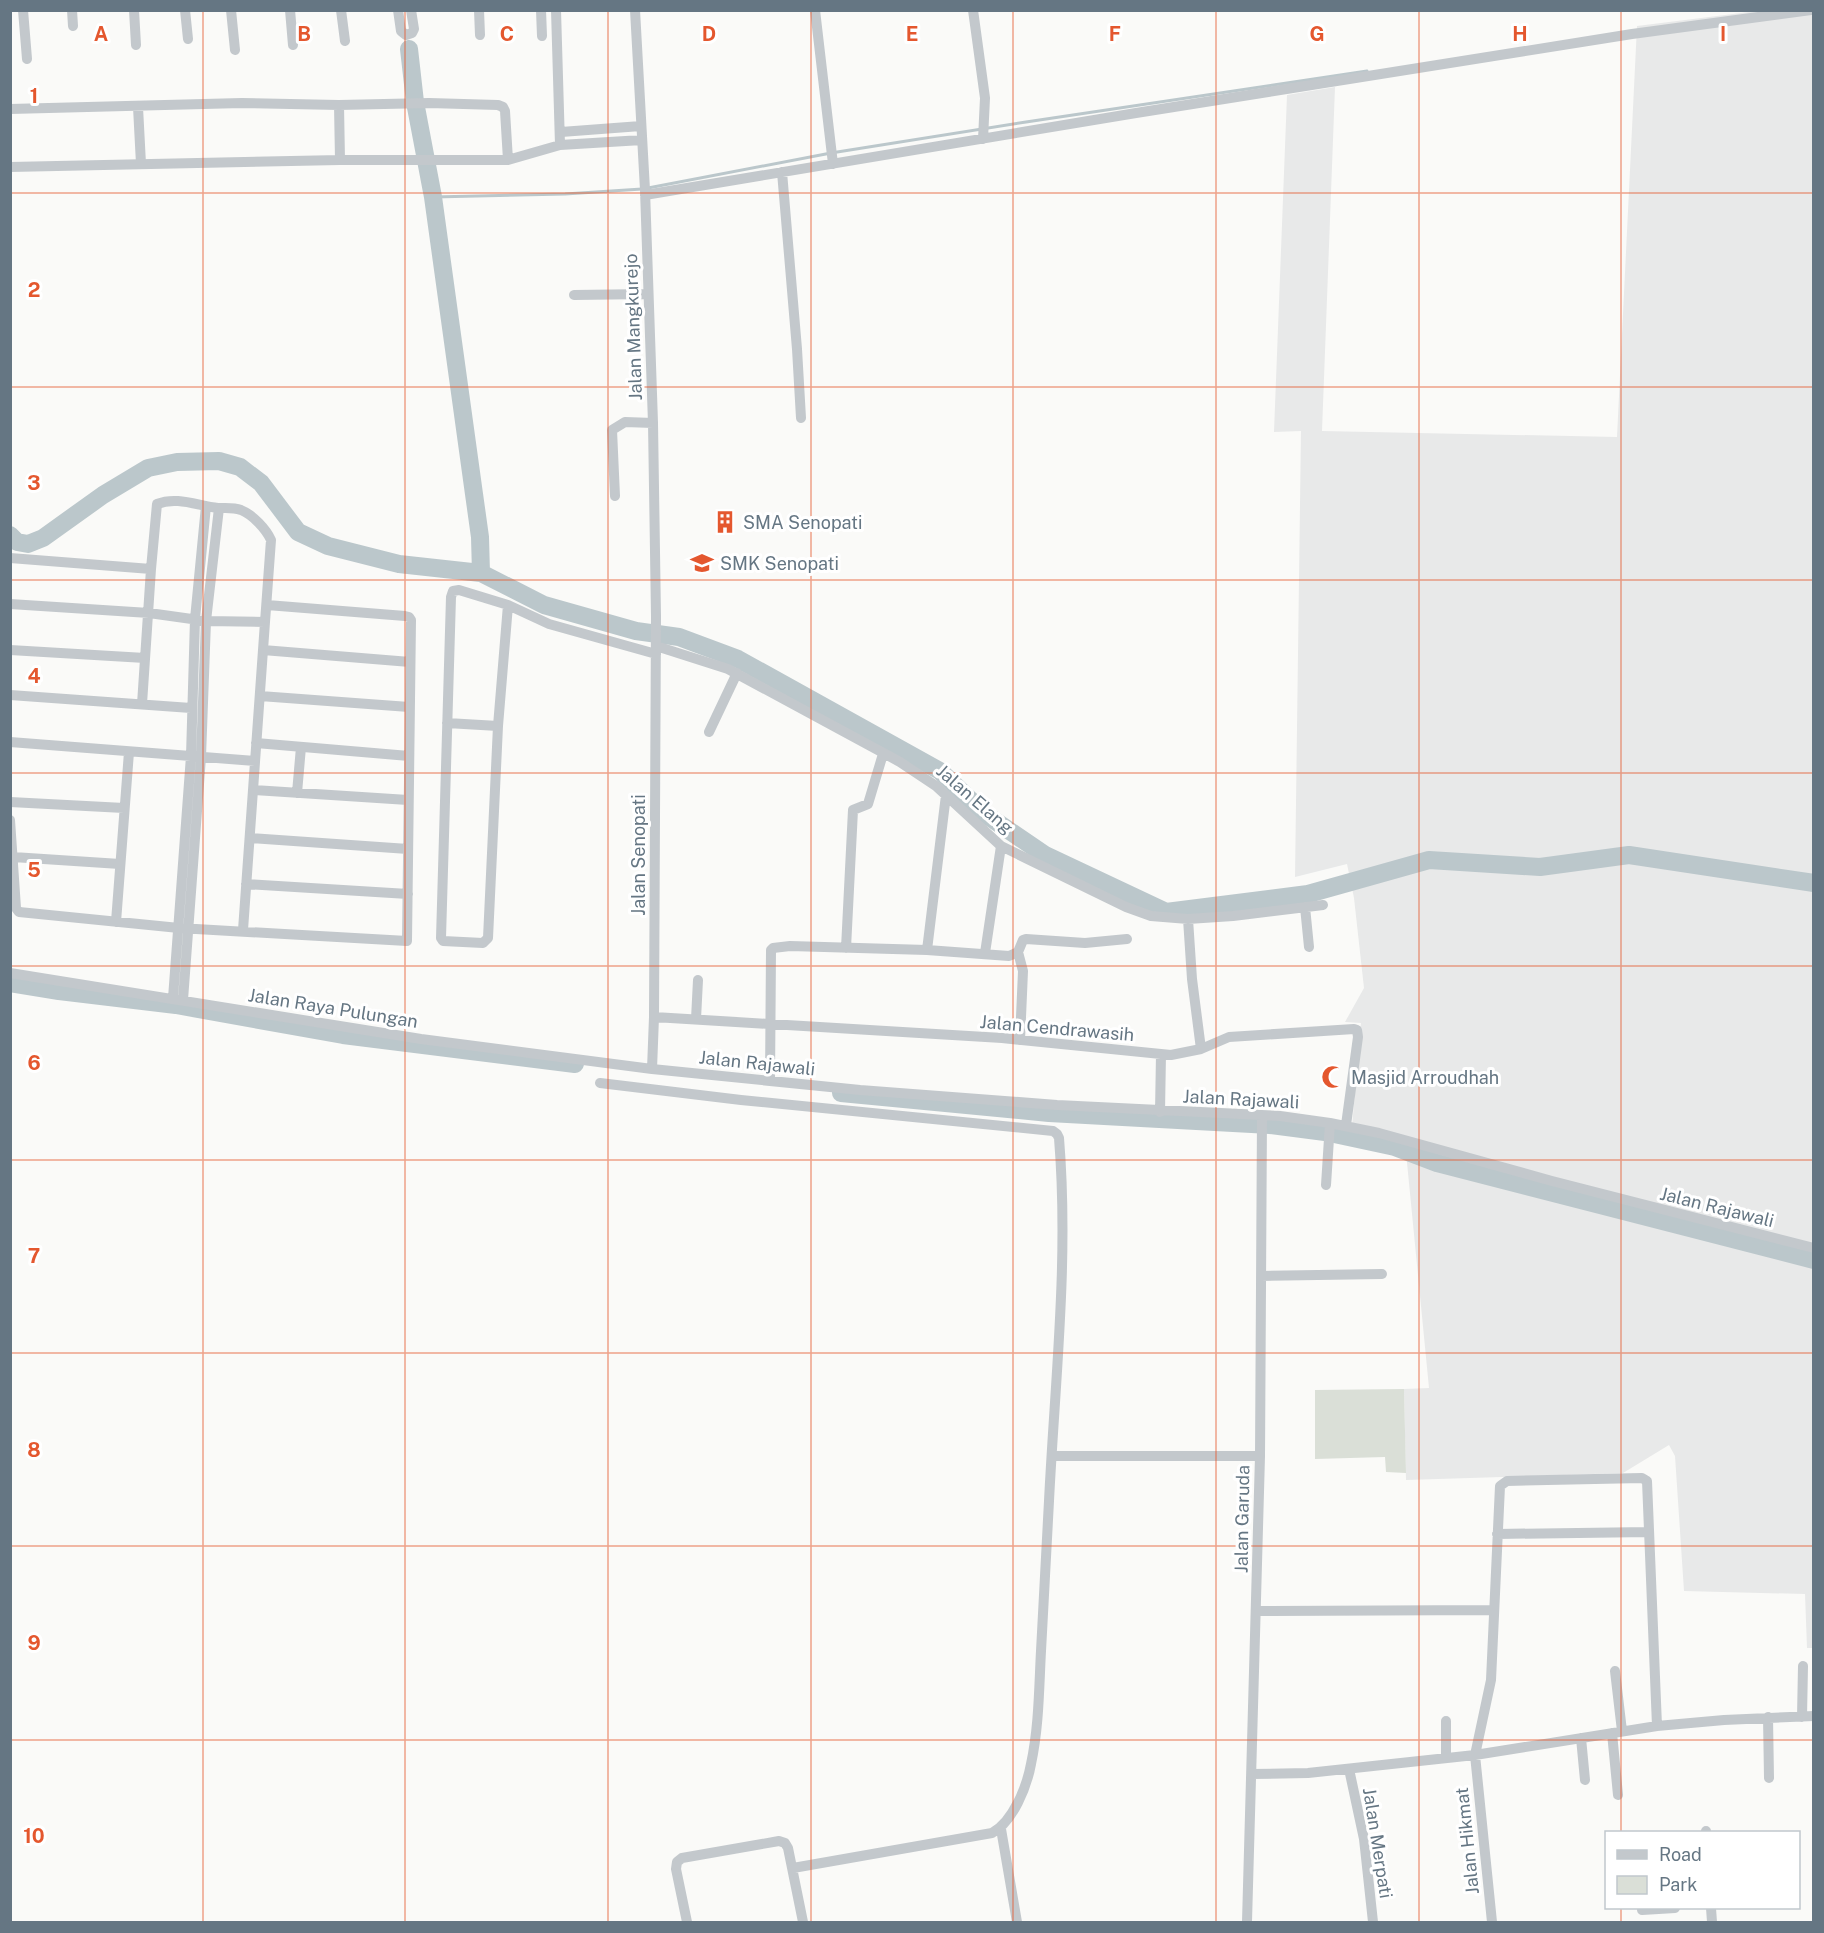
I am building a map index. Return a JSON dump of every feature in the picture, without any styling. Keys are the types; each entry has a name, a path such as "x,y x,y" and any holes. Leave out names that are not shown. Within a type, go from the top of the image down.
{"street":[{"path":"23,10 27,59"},
{"path":"72,10 73,26"},
{"path":"134,10 136,45"},
{"path":"185,10 188,39"},
{"path":"231,10 236,50"},
{"path":"290,10 293,45"},
{"path":"341,10 345,41"},
{"path":"398,10 401,31 406,35 412,33 414,29 411,10"},
{"path":"479,10 480,35"},
{"path":"541,10 542,36"},
{"path":"556,10 560,145"},
{"name":"Jalan Mangkurejo","path":"635,10 645,193 653,423 656,647"},
{"path":"815,10 832,158"},
{"path":"973,10 985,98 983,133"},
{"path":"645,193 782,172 832,158 983,133 1148,111 1632,34 1811,10"},
{"path":"10,109 242,104 498,105 503,107 507,126 508,160"},
{"path":"339,105 340,160"},
{"path":"138,107 141,164"},
{"path":"561,132 641,126"},
{"path":"10,167 340,160 508,160 560,145 642,140"},
{"path":"782,172 801,418"},
{"path":"574,296 648,294"},
{"path":"615,496 612,430 625,422 653,423"},
{"path":"141,704 157,504 194,502 243,511 270,537 243,930"},
{"path":"178,999 196,756 206,506"},
{"path":"196,756 191,708 201,620 219,508"},
{"path":"10,558 151,569"},
{"name":"Jalan Elang","path":"447,723 451,594 459,590 508,605 549,624 703,659 737,673 925,777 1002,846 1126,907 1151,916 1188,919 1323,905"},
{"path":"10,604 149,613 201,620 265,622"},
{"path":"10,820 16,908 19,912 184,929 243,930 404,942 408,939 411,620 409,617 267,605"},
{"path":"498,726 447,723 441,938 443,941 487,942 488,938 498,726 508,605"},
{"name":"Jalan Senopati","path":"652,1069 656,647"},
{"path":"10,650 145,658"},
{"path":"263,650 410,662"},
{"path":"709,732 737,673"},
{"path":"10,695 191,708"},
{"path":"260,696 409,707"},
{"path":"10,742 255,762"},
{"path":"256,743 409,756"},
{"path":"297,793 301,747"},
{"path":"116,922 129,752"},
{"path":"846,948 853,810 868,804 883,754"},
{"path":"253,790 408,800"},
{"path":"927,950 946,795"},
{"path":"10,802 124,808"},
{"path":"249,838 408,849"},
{"path":"985,953 1002,846"},
{"path":"13,857 120,864"},
{"path":"246,884 408,894"},
{"path":"1305,907 1309,947"},
{"path":"1188,919 1192,979 1201,1049"},
{"path":"1020,1040 1023,970 1018,952 1023,940 1085,943 1127,939"},
{"path":"770,1081 771,950 776,947 927,950 1009,956 1018,952"},
{"name":"Jalan Raya Pulungan","path":"10,973 421,1039 652,1069"},
{"path":"696,1020 698,980"},
{"name":"Jalan Cendrawasih","path":"654,1017 1020,1040 1178,1055 1235,1036 1357,1030 1346,1125"},
{"path":"1160,1112 1161,1054"},
{"name":"Jalan Rajawali","path":"652,1069 1034,1104 1330,1127 1346,1125 1563,1184 1814,1248"},
{"path":"600,1083 741,1100 1053,1131 1057,1134 1063,1186 1062,1277 1039,1702 1032,1762 1022,1795 1001,1828 984,1836 793,1868"},
{"name":"Jalan Garuda","path":"1247,1923 1260,1456 1262,1120"},
{"path":"1326,1185 1330,1127"},
{"path":"1261,1276 1382,1274"},
{"path":"1052,1456 1260,1456"},
{"name":"Jalan Hikmat","path":"1492,1923 1475,1755 1491,1680 1500,1486 1507,1481 1646,1479 1649,1532"},
{"path":"1497,1534 1649,1532 1657,1726"},
{"path":"1256,1611 1493,1610"},
{"path":"1251,1773 1308,1773 1349,1769 1475,1755 1657,1726 1808,1716 1803,1666"},
{"path":"1616,1671 1618,1795"},
{"path":"1768,1717 1769,1778"},
{"path":"1446,1721 1446,1758"},
{"path":"1581,1738 1585,1780"},
{"name":"Jalan Merpati","path":"1349,1769 1364,1839 1372,1923"},
{"path":"1001,1828 1017,1923"},
{"path":"687,1923 676,1869 677,1862 682,1858 779,1841 785,1843 788,1848 803,1923"},
{"path":"1642,1910 1658,1909"}],"shaded area":[{"path":"1757,11 1813,11 1813,1648 1807,1648 1805,1594 1684,1591 1675,1456 1669,1445 1623,1473 1406,1480 1404,1389 1429,1388 1405,1142 1352,1127 1361,1023 1345,1022 1364,988 1354,898 1347,864 1295,877 1301,431 1274,432 1287,95 1335,87 1322,431 1617,437 1637,26"}],"green space":[{"path":"1404,1389 1406,1473 1386,1472 1385,1457 1315,1459 1315,1390"}],"waterway":[{"path":"409,49 415,102 433,197 480,537 481,573"},
{"path":"648,188 831,153 1367,71"},
{"path":"433,197 565,194 642,189"},
{"path":"10,535 17,542 28,544 43,538 103,495 148,468 177,462 219,461 240,467 261,483 298,532 328,546 399,564 481,573 544,605 636,631 679,637 738,659 940,771 985,814 1045,855 1166,912 1308,894 1429,860 1540,867 1629,855 1814,883"},
{"path":"10,983 176,1005 343,1035 575,1064"},
{"path":"841,1093 1049,1113 1270,1125 1325,1132 1395,1147 1437,1163 1814,1260"}],"place":[{"name":"SMA Senopati","path":"725,522"},
{"name":"SMK Senopati","path":"702,563"},
{"name":"Masjid Arroudhah","path":"1333,1077"}]}
